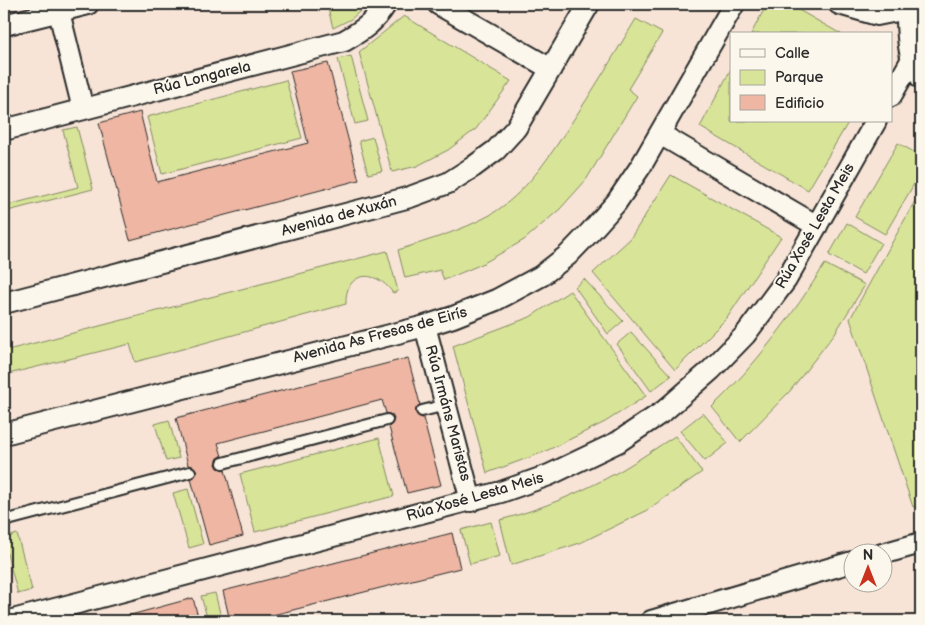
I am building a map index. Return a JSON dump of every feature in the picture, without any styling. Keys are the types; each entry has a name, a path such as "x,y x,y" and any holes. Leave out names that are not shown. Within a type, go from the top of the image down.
{"street":[{"path":"4,25 88,4"},
{"name":"Rúa Longarela","path":"4,130 344,41 365,29 377,18 386,4"},
{"path":"438,4 551,69"},
{"name":"Avenida de Xuxán","path":"4,303 410,197 448,183 496,150 516,128 589,4"},
{"name":"Avenida As Fresas de Eirís","path":"4,434 425,326 496,300 541,276 568,255 616,202 660,134 734,4"},
{"path":"839,4 877,15 908,6 912,59 921,78"},
{"path":"59,12 83,109"},
{"path":"892,94 912,59"},
{"name":"Rúa Xosé Lesta Meis","path":"10,621 471,501 549,475 584,460 618,442 664,411 711,370 745,335 786,280 875,122"},
{"path":"660,134 817,226"},
{"name":"Rúa Irmáns Maristas","path":"425,326 471,501"},
{"path":"892,551 921,543"},
{"path":"651,621 842,565"}],"lane":[{"path":"422,411 446,405"},
{"path":"223,463 387,420"},
{"path":"4,521 190,472"}],"green space":[{"path":"327,4 368,4 351,19 333,28"},
{"path":"767,4 788,4 837,32 752,32"},
{"path":"404,16 511,81 476,129 448,150 417,166 392,172 359,52"},
{"path":"636,19 662,33 628,89 637,96 586,180 560,209 524,240 482,264 444,280 440,270 405,278 398,250 445,235 490,215 514,197 535,175 562,138"},
{"path":"351,56 368,121 355,124 338,59"},
{"path":"730,71 730,122 848,122 808,190 700,127"},
{"path":"286,80 302,138 162,174 147,117"},
{"path":"77,127 93,189 4,212 4,206 78,187 63,130"},
{"path":"373,137 382,171 368,174 359,141"},
{"path":"898,143 921,156 921,172 885,234 855,217"},
{"path":"671,175 781,237 727,318 675,370 593,273 630,239"},
{"path":"921,190 921,504 913,507 850,319"},
{"path":"847,223 881,243 863,274 829,255"},
{"path":"387,251 398,291 393,293 378,279 362,277 350,285 346,304 135,362 130,344 4,375 4,351"},
{"path":"825,264 865,285 835,333 790,391 740,442 712,407 744,374 773,339"},
{"path":"584,279 623,321 608,334 575,287"},
{"path":"570,291 646,396 605,422 544,452 487,473 453,346 530,317"},
{"path":"631,332 671,376 651,391 617,344"},
{"path":"703,413 728,443 705,461 680,431"},
{"path":"169,420 179,458 166,461 155,424"},
{"path":"675,436 702,472 644,512 580,543 511,565 500,520 562,499 606,479"},
{"path":"379,438 394,496 255,532 240,474"},
{"path":"188,489 203,544 189,548 173,493"},
{"path":"491,522 500,556 470,564 461,530"},
{"path":"17,534 32,590 18,594 4,543 4,538"},
{"path":"215,593 222,621 208,621 201,596"}],"building":[{"path":"328,63 359,180 130,240 99,123 140,112 157,182 308,143 290,71"},
{"path":"408,358 420,404 416,409 416,413 423,418 441,485 407,493 389,427 394,419 392,415 386,413 382,400 218,443 222,456 218,458 216,464 218,468 225,470 243,536 209,545 191,479 197,471 194,467 188,465 176,418"},
{"path":"452,533 460,568 249,621 230,621 223,591"},
{"path":"193,598 199,621 127,621 127,616"}]}
